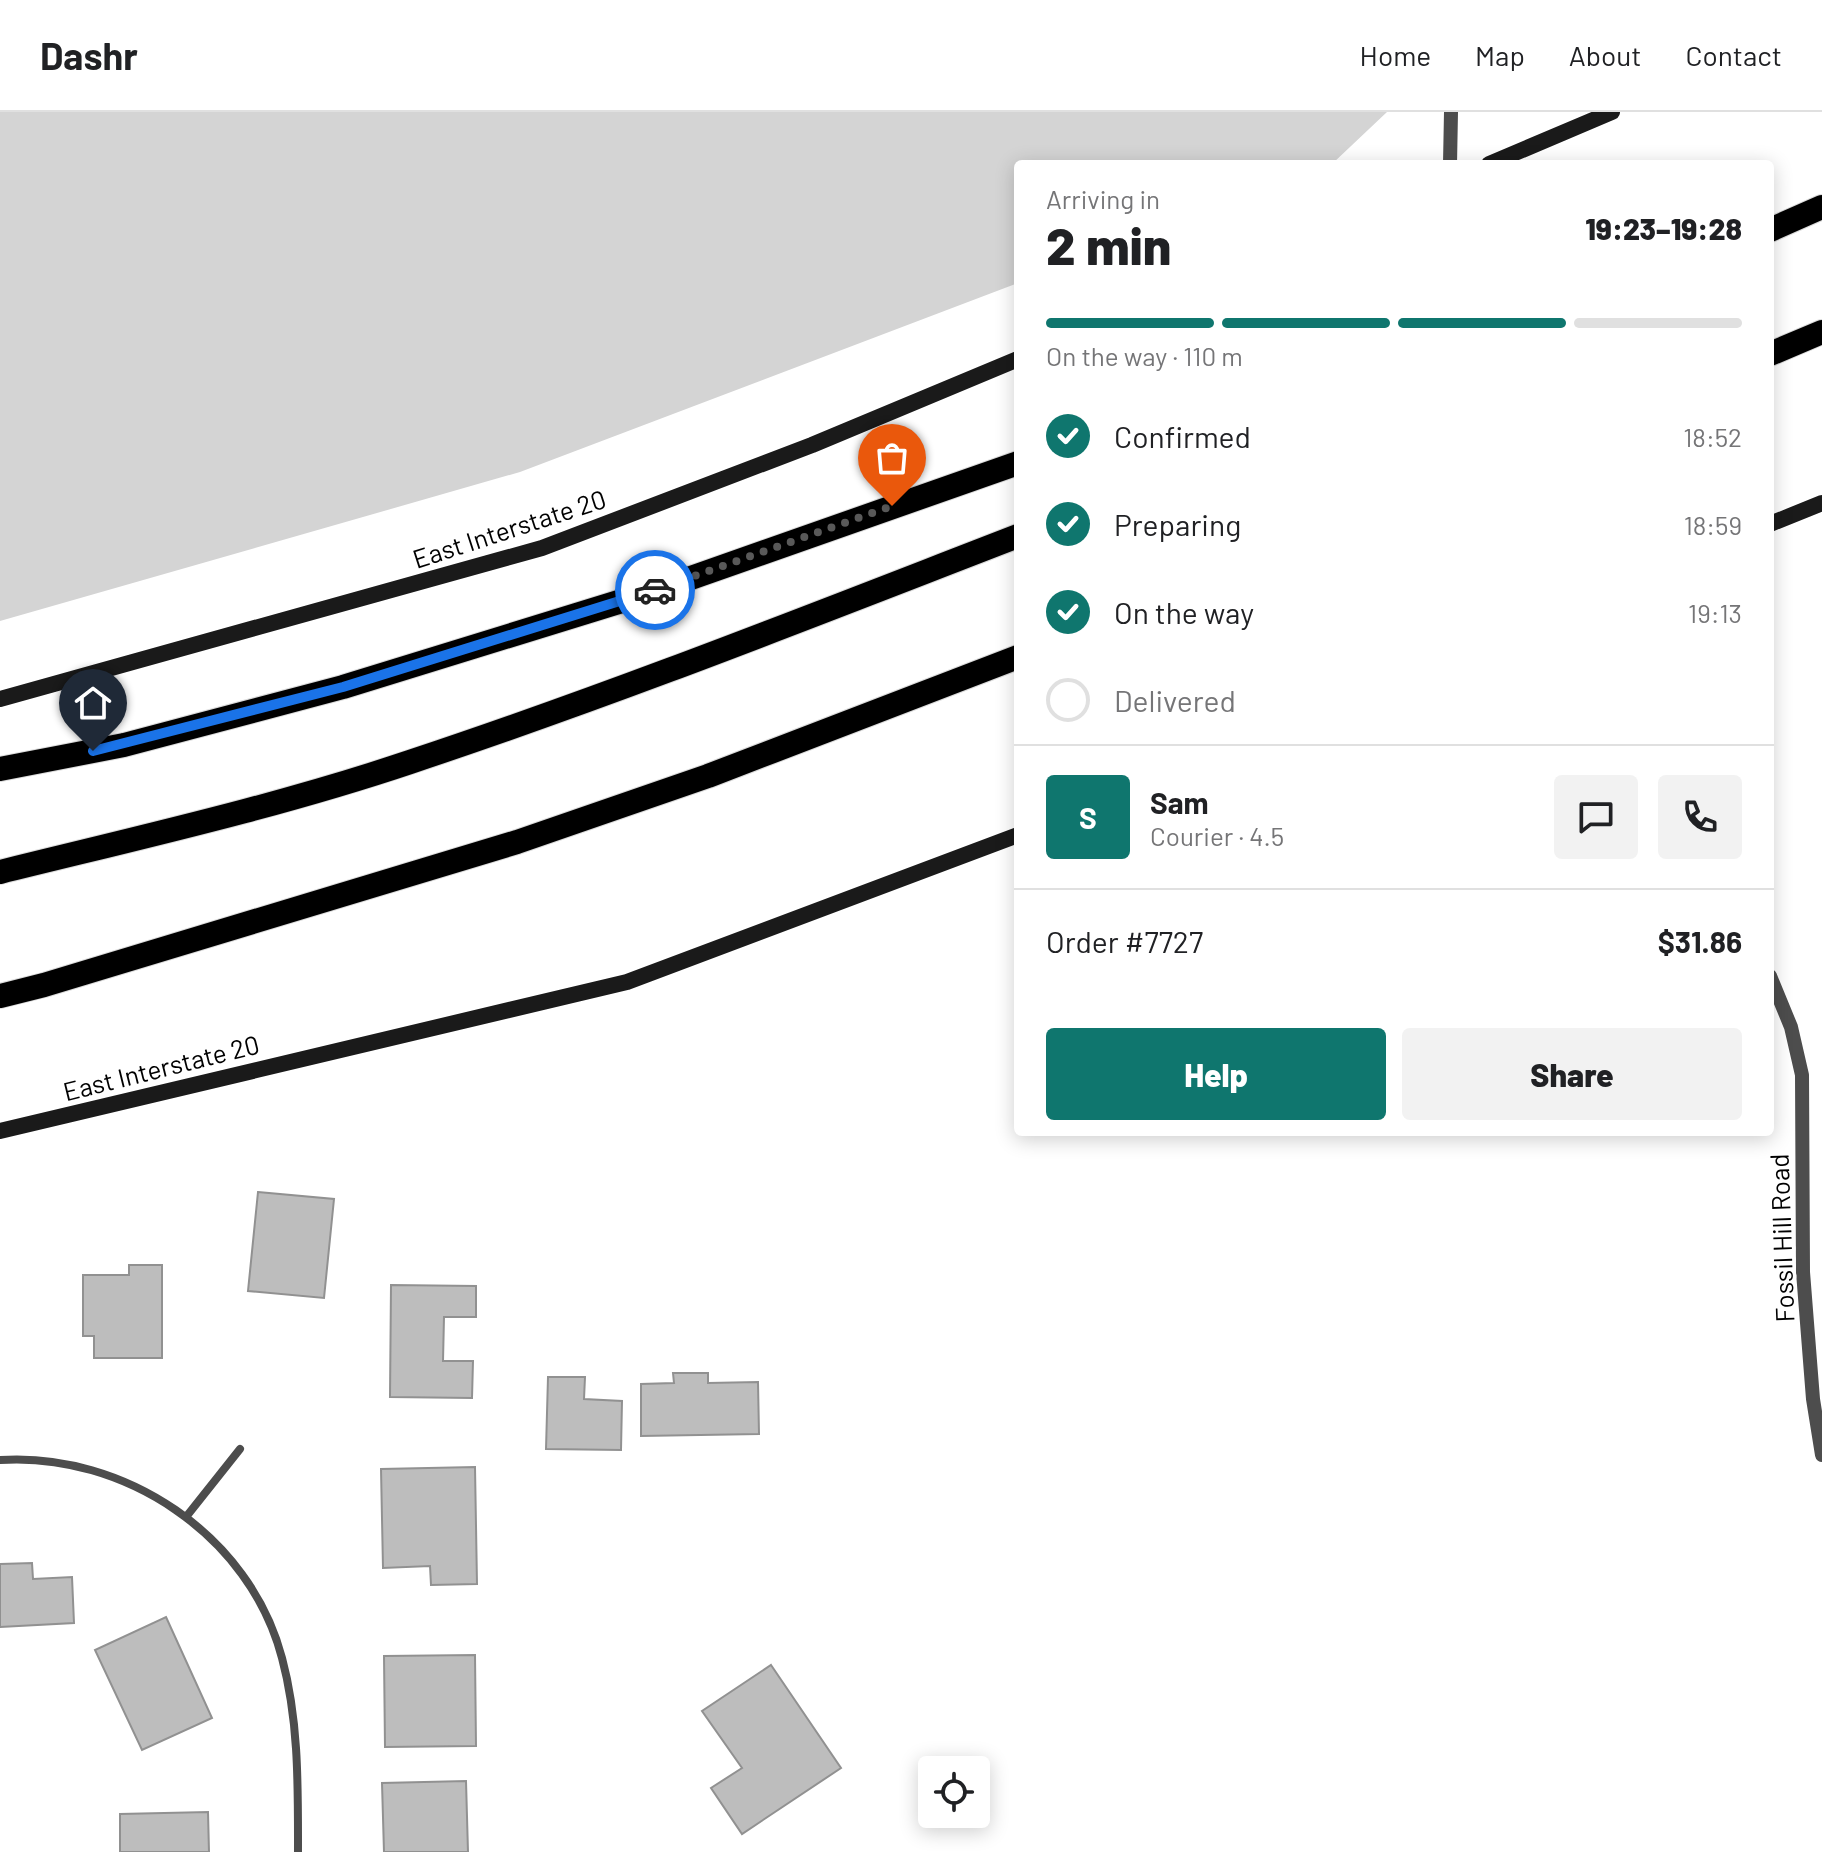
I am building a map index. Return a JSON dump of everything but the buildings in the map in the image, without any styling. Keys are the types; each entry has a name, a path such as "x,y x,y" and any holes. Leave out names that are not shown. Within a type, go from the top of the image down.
{"highway":[{"path":"1774,228 1822,207"},
{"path":"1774,352 1822,332"},
{"path":"0,769 124,745 343,687 651,592 1014,464"},
{"path":"0,872 233,814 408,763 668,671 1014,538"},
{"path":"0,996 517,842 708,776 1014,659"},
{"path":"0,1011 44,985"}],"main road":[{"path":"1498,160 1612,112"},
{"name":"East Interstate 20","path":"0,699 542,548 812,445 1014,361"},
{"path":"1774,522 1822,503"},
{"name":"East Interstate 20","path":"0,1131 627,982 1014,837"}],"street":[{"path":"1450,160 1451,112"},
{"name":"Fossil Hill Road","path":"1774,986 1791,1027 1802,1075 1803,1272 1813,1399 1822,1455"},
{"path":"186,1517 240,1449"},
{"path":"0,1460 74,1464 126,1482 186,1517 210,1536 242,1573 267,1616 282,1657 298,1769 298,1852"}],"shaded area":[{"path":"0,112 1387,112 1336,160 1014,160 1014,285 520,472 0,621"}],"way so far":[{"path":"655,590 892,506"}],"route":[{"path":"93,751 343,687 655,590"}]}
